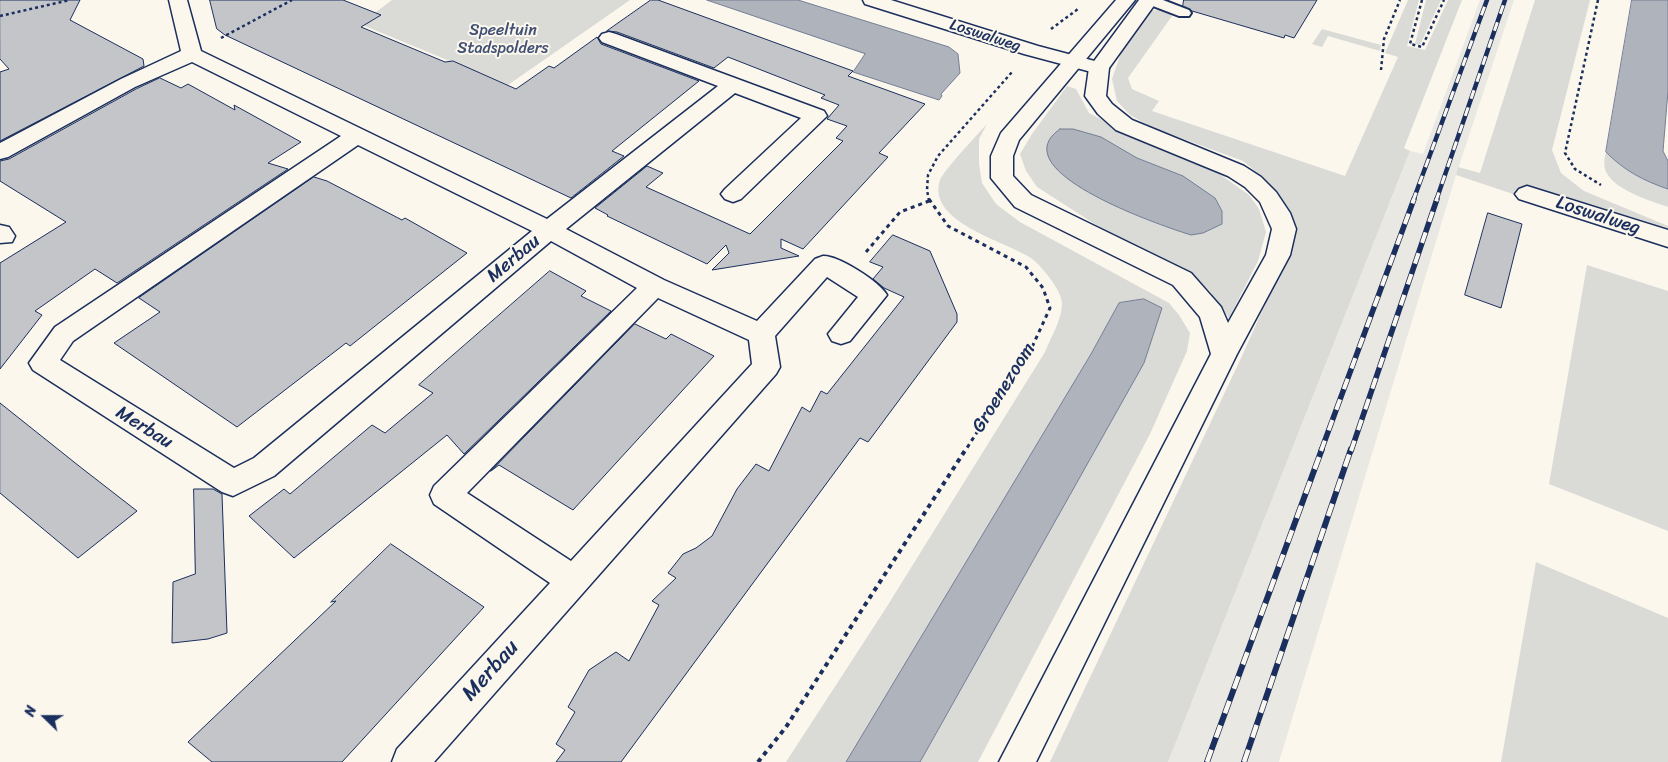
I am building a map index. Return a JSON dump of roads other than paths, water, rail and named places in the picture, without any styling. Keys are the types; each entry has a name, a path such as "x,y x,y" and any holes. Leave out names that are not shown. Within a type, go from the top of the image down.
{"street":[{"path":"0,152 128,83 192,54 178,0"},
{"name":"Loswalweg","path":"872,0 1031,50 1099,68"},
{"path":"1126,0 1009,138 1002,156 1002,178 1023,200 1182,279 1212,314 1224,354"},
{"path":"1016,762 1224,354 1278,255 1284,229 1278,213 1268,197 1253,182 1236,171 1124,126 1105,109 1095,96 1099,68 1149,0"},
{"path":"609,38 816,116 733,194"},
{"name":"Merbau","path":"192,54 549,230 655,286 761,334 766,367 410,762"},
{"name":"Merbau","path":"358,135 64,334 43,363 233,483 264,467 549,230 733,84"},
{"name":"Loswalweg","path":"1527,194 1668,239"},
{"path":"761,334 824,266 847,276 874,295 841,334"},
{"path":"573,580 445,495 655,286"}],"lane":[{"path":"1149,0 1184,13"}],"railway":[{"path":"1413,201 1487,0"},
{"path":"1436,201 1505,0"},
{"path":"1321,451 1414,199"},
{"path":"1351,451 1437,199"},
{"path":"1207,762 1322,449"},
{"path":"1244,762 1351,449"}],"park label":[{"name":"Speeltuin Stadspolders","path":"503,40"}]}
